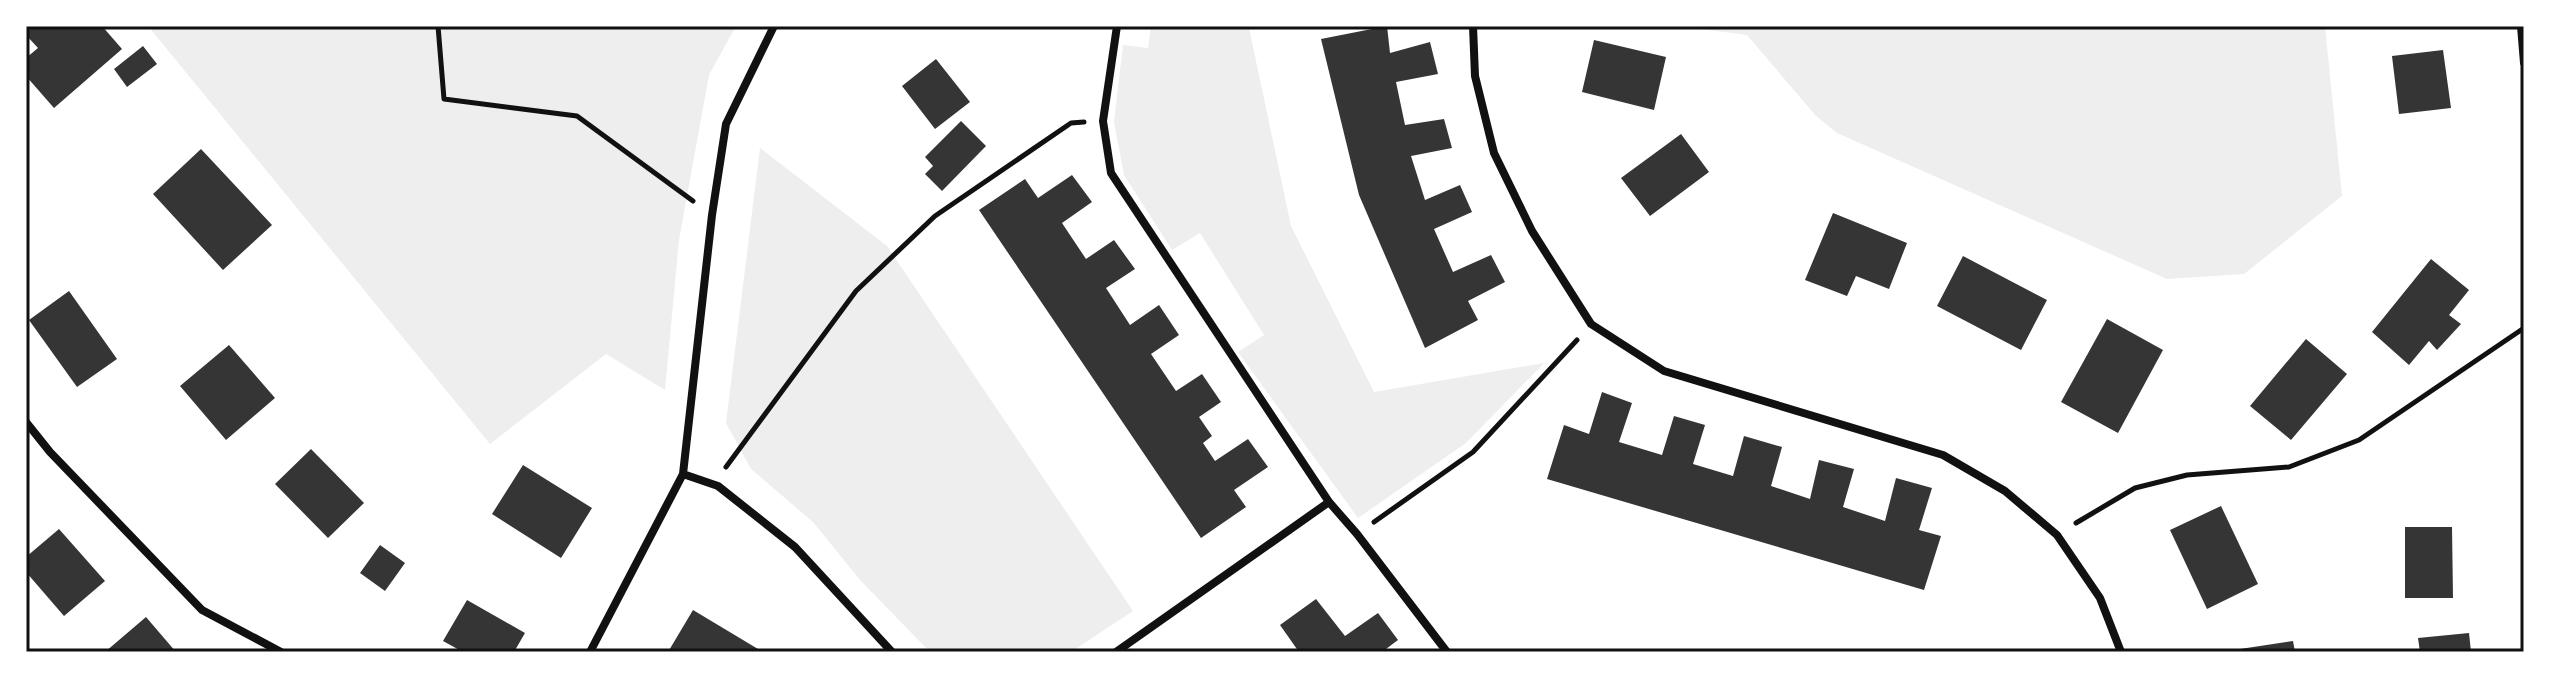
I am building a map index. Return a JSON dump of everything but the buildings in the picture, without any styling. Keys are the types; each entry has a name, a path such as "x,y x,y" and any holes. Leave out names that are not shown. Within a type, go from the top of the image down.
{"street":[{"path":"590,652 683,474 712,215 726,124 774,26"},
{"path":"1117,26 1103,121 1111,173 1329,502 1447,652"},
{"path":"1473,26 1475,76 1494,153 1532,231 1591,324 1664,371 1943,455 2005,491 2057,535 2100,598 2121,652"},
{"path":"2521,26 2524,63"},
{"path":"26,422 50,452 202,610 281,652"},
{"path":"683,474 718,486 795,547 892,652"},
{"path":"1116,652 1329,502"}],"path":[{"path":"438,26 444,99 577,116 712,215"},
{"path":"718,486 730,459 856,291 935,216 1071,123 1103,121"},
{"path":"1357,534 1473,452 1591,324"},
{"path":"2057,535 2135,488 2187,475 2289,467 2359,440 2524,328"}],"shaded area":[{"path":"148,26 736,26 709,75 679,240 665,390 606,354 490,444"},
{"path":"1151,26 1260,26 1249,28 1291,226 1374,392 1544,363 1466,443 1358,518 1238,352 1264,335 1200,233 1172,250 1124,175 1114,122 1123,45 1148,48"},
{"path":"1678,26 2325,26 2342,196 2244,274 2167,279 1837,133 1816,116 1747,35"},
{"path":"760,148 887,246 1133,611 1071,652 930,652 860,580 813,522 751,469 726,423"}]}
